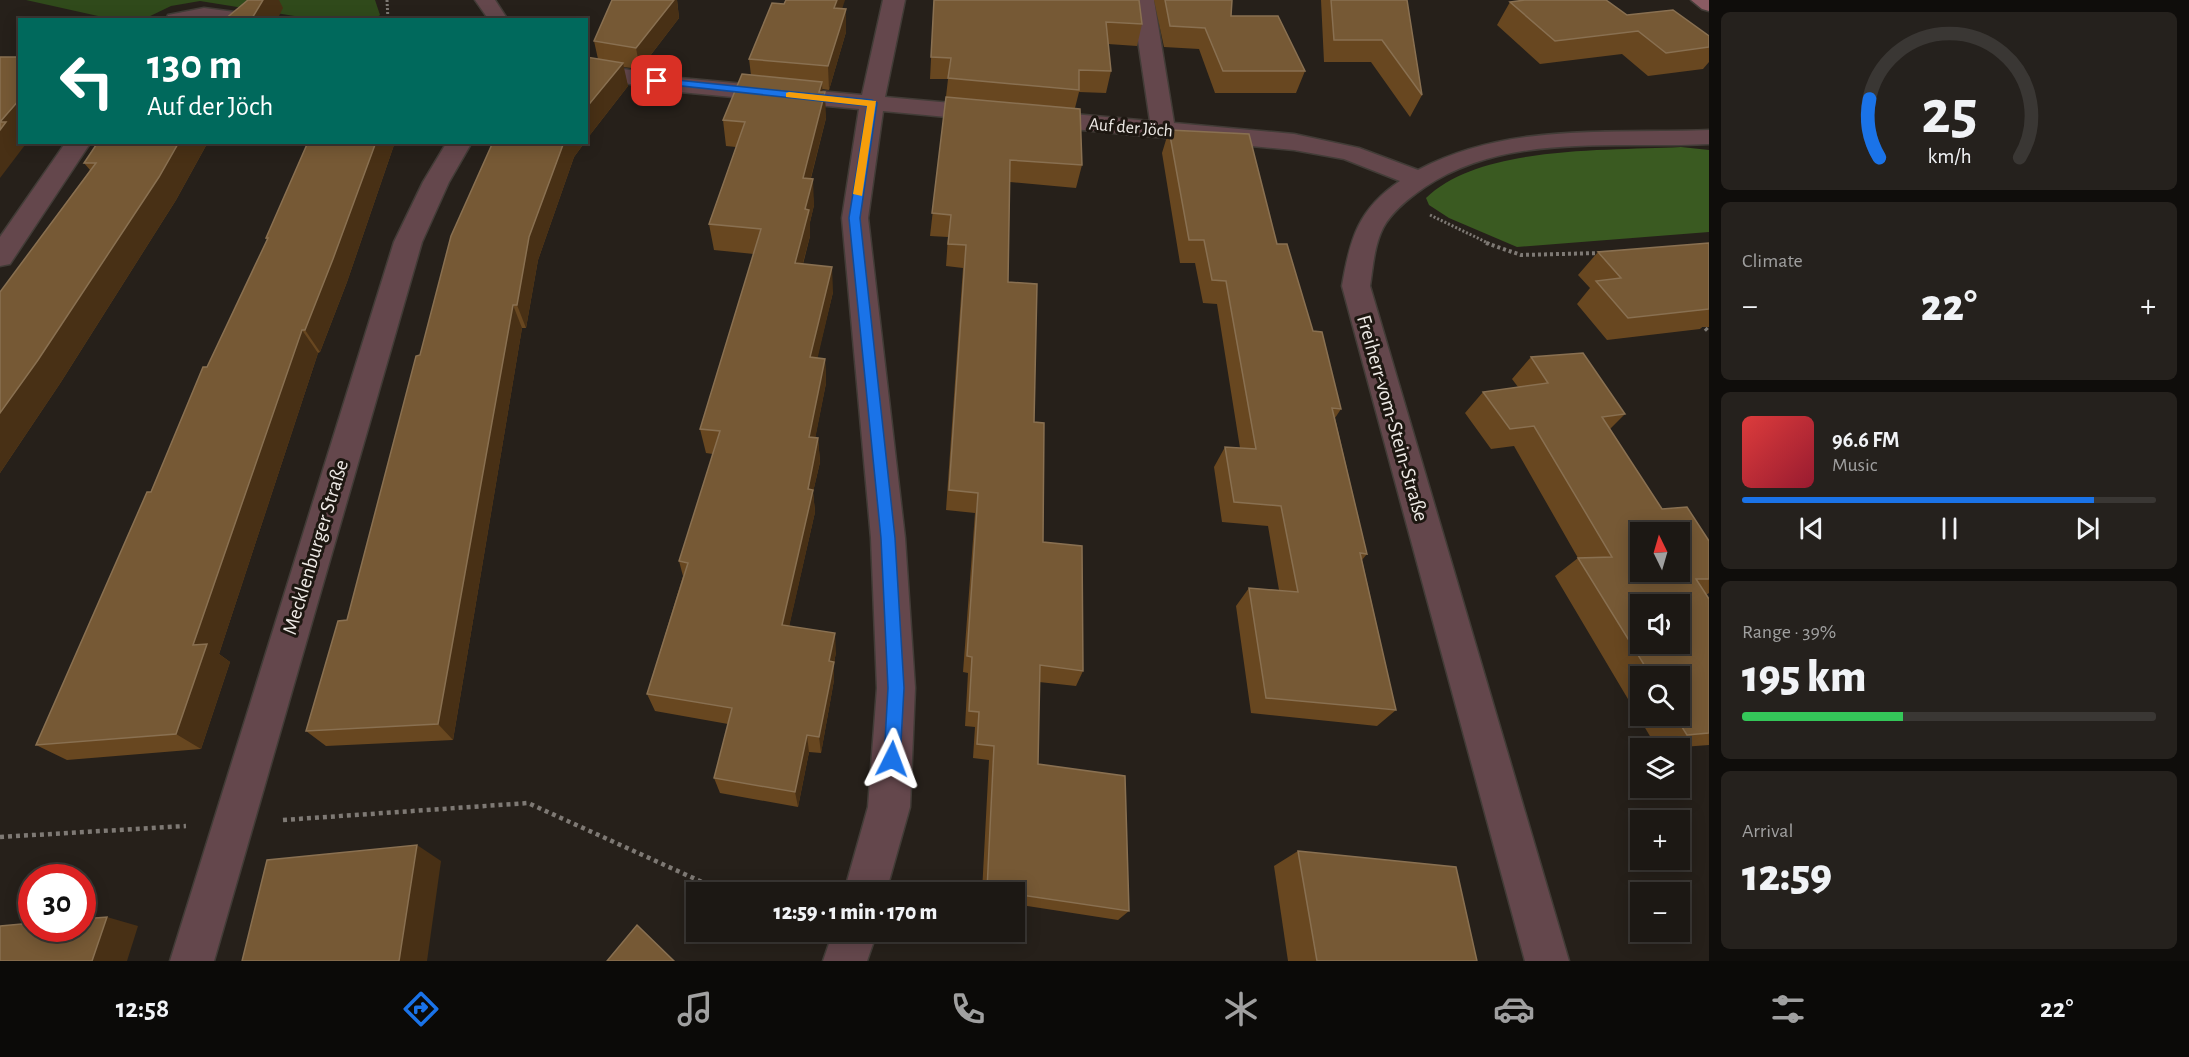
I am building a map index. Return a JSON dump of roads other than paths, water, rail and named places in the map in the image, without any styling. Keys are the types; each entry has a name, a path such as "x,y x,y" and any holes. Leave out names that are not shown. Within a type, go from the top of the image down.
{"main road":[{"path":"1702,0 1709,5"}],"street":[{"path":"869,882 889,807 896,688 888,538 855,218 872,103 894,0"},
{"path":"1143,0 1163,130"},
{"path":"183,18 204,14 234,18"},
{"name":"Auf der Jöch","path":"588,70 680,85 1294,142 1350,153 1419,179"},
{"name":"Freiherr-vom-Stein-Straße","path":"1547,961 1356,286 1368,232 1380,211 1394,195 1419,179 1461,158 1497,146 1542,140 1709,137"},
{"path":"0,257 78,144"},
{"name":"Mecklenburger Straße","path":"192,961 408,242 436,182 459,144"},
{"path":"845,961 852,942"}],"lane":[{"path":"485,0 498,18"}]}
